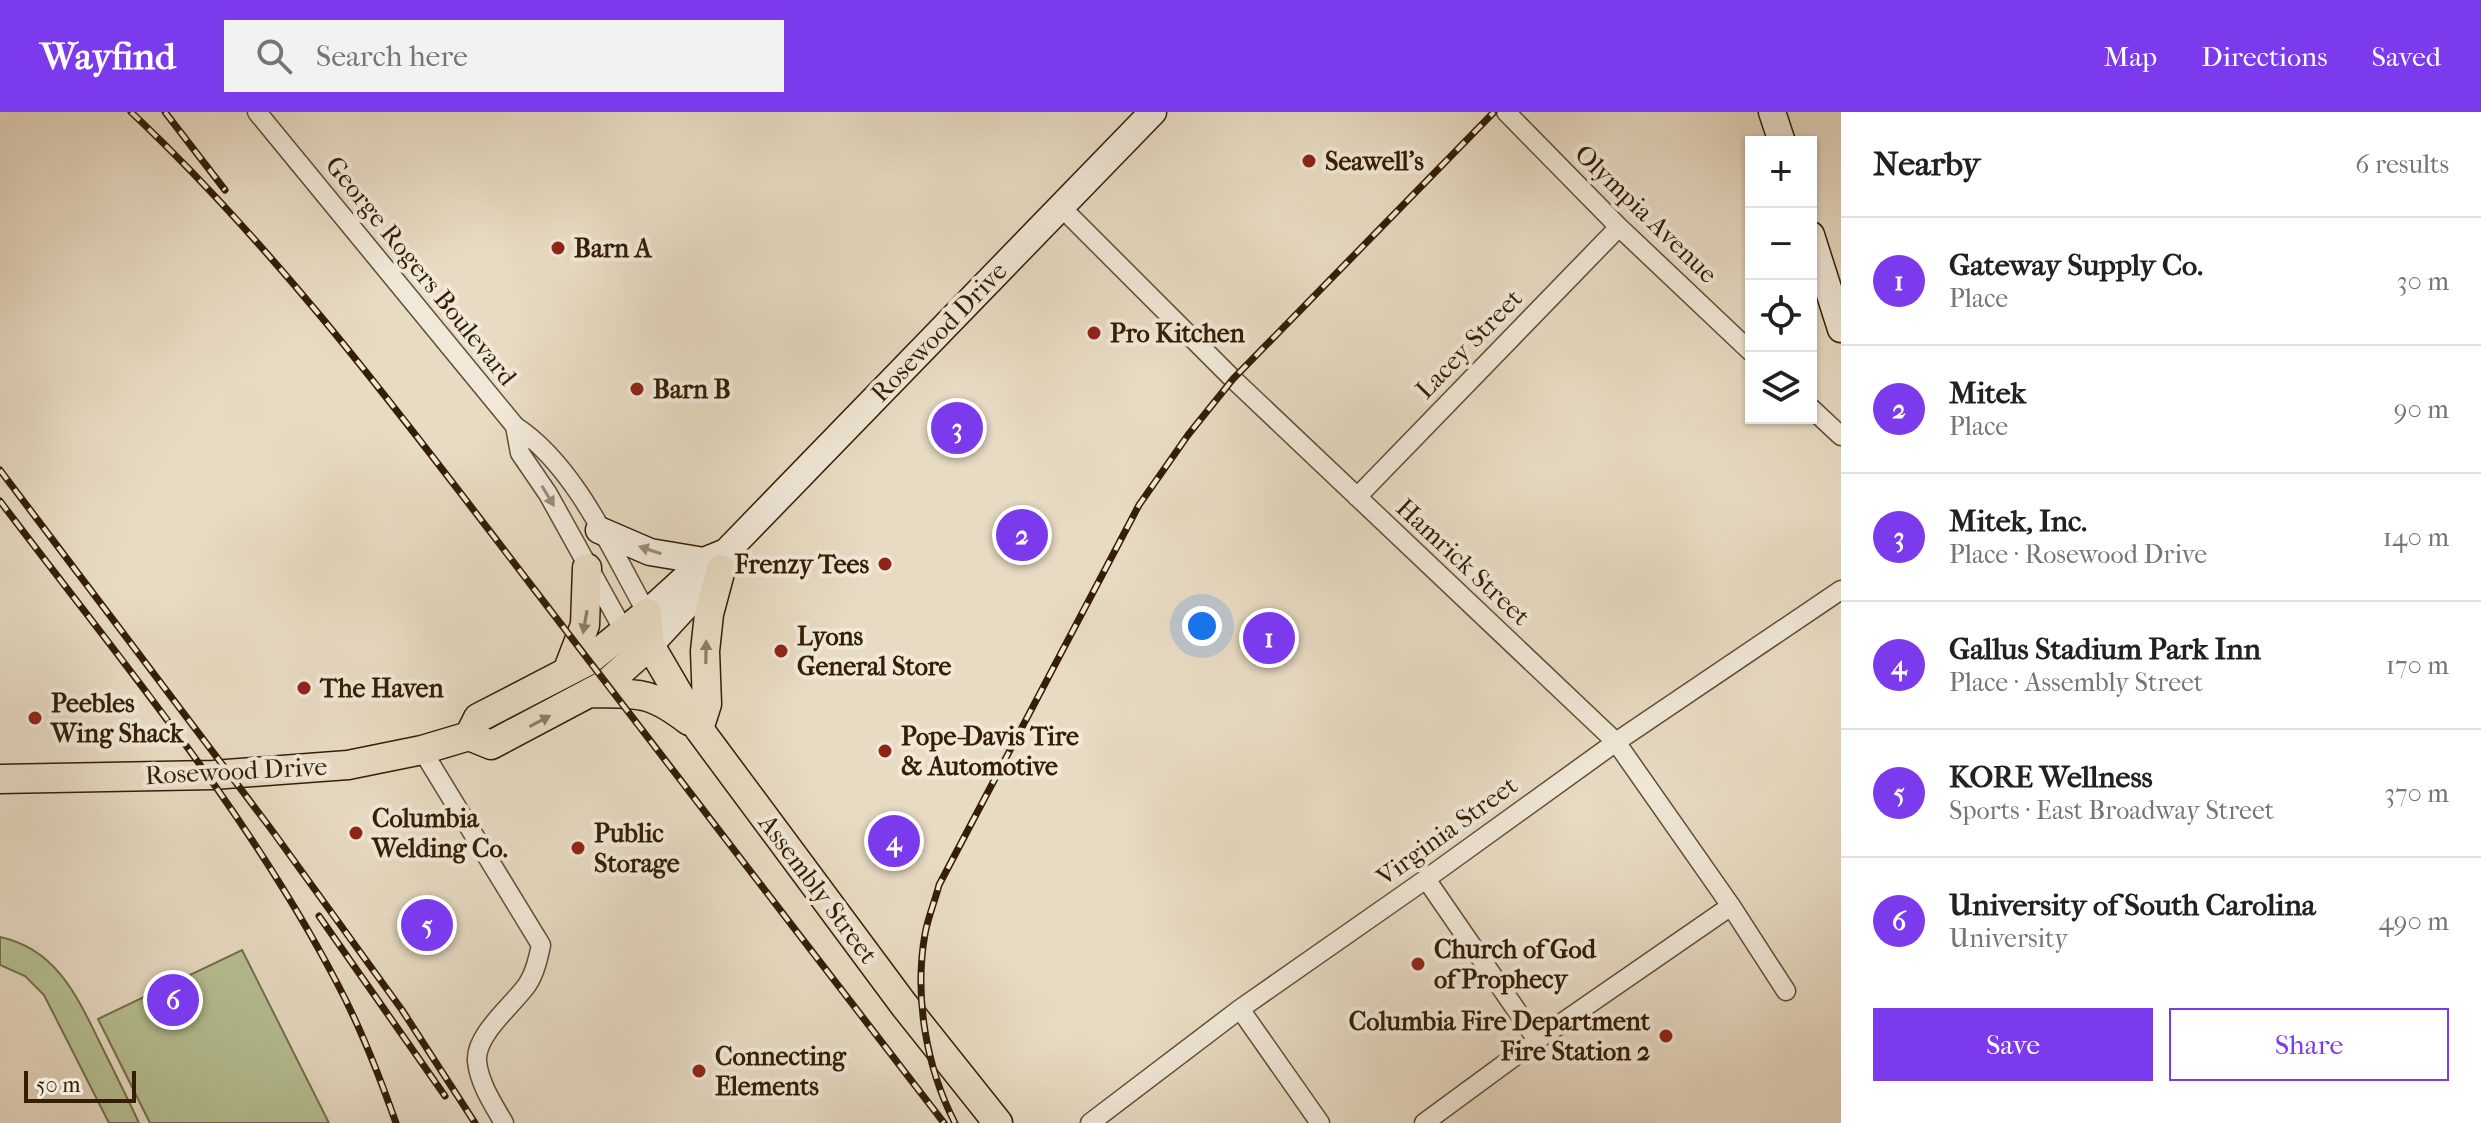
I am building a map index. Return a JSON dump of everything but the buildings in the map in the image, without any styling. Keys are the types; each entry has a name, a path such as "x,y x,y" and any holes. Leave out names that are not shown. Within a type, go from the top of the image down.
{"main road":[{"name":"Rosewood Drive","path":"0,779 213,775 348,765 422,750 469,736 491,745 606,684 650,645 717,560 1153,112"},
{"path":"1772,112 1780,136"},
{"path":"1817,254 1841,329"},
{"path":"590,693 646,694 666,703 699,729 707,704 705,651 717,560 650,552 599,530"},
{"name":"Rosewood Drive","path":"469,736 478,718 588,661 717,560"},
{"path":"567,672 585,625 587,568"},
{"name":"Assembly Street","path":"647,613 650,645 699,729 904,1005 998,1123"},
{"path":"624,631 650,645"}],"street":[{"name":"George Rogers Boulevard","path":"257,112 515,426 538,441 563,470 647,613"},
{"name":"Olympia Avenue","path":"1506,112 1619,227 1745,346"},
{"name":"Hamrick Street","path":"1061,207 1233,379 1616,742 1731,906 1786,991"},
{"name":"Lacey Street","path":"1357,497 1619,227"},
{"path":"1817,414 1841,436"},
{"name":"George Rogers Boulevard","path":"515,426 520,453 548,494 624,631"},
{"name":"Virginia Street","path":"1090,1123 1240,1009 1616,742 1841,590"},
{"path":"422,750 541,945 537,965 528,984 480,1042 477,1058 480,1078 504,1123"},
{"path":"1426,879 1537,1040"},
{"path":"1424,1123 1537,1040 1731,906"},
{"path":"1240,1009 1320,1123"}],"green space":[{"path":"0,937 37,952 63,978 84,1010 139,1123 109,1123 44,995 25,976 0,965"},
{"path":"242,950 329,1123 150,1123 98,1019"}],"railway":[{"path":"131,112 239,223 340,340 944,1123"},
{"path":"165,112 225,190"},
{"path":"955,1123 937,1079 925,1031 922,958 930,915 939,885 1139,505 1188,435 1233,379 1494,112"},
{"path":"0,470 271,829 402,1010 475,1123"},
{"path":"0,501 179,735 263,856 346,1000 396,1123"},
{"path":"319,916 445,1096"}],"place":[{"name":"Seawell's","path":"1309,161"},
{"name":"Barn A","path":"558,248"},
{"name":"Pro Kitchen","path":"1094,333"},
{"name":"Barn B","path":"637,389"},
{"name":"Mitek, Inc.","path":"957,428"},
{"name":"Mitek","path":"1022,535"},
{"name":"Frenzy Tees","path":"885,564"},
{"name":"Gateway Supply Co.","path":"1269,638"},
{"name":"Lyons General Store","path":"781,651"},
{"name":"The Haven","path":"304,688"},
{"name":"Peebles Wing Shack","path":"35,718"},
{"name":"Pope-Davis Tire & Automotive","path":"885,751"},
{"name":"Columbia Welding Co.","path":"356,833"},
{"name":"Gallus Stadium Park Inn","path":"894,841"},
{"name":"Public Storage","path":"578,848"},
{"name":"KORE Wellness","path":"427,925"},
{"name":"Church of God of Prophecy","path":"1418,964"},
{"name":"University of South Carolina","path":"173,1000"},
{"name":"Columbia Fire Department Fire Station 2","path":"1666,1036"},
{"name":"Connecting Elements","path":"699,1071"}]}
